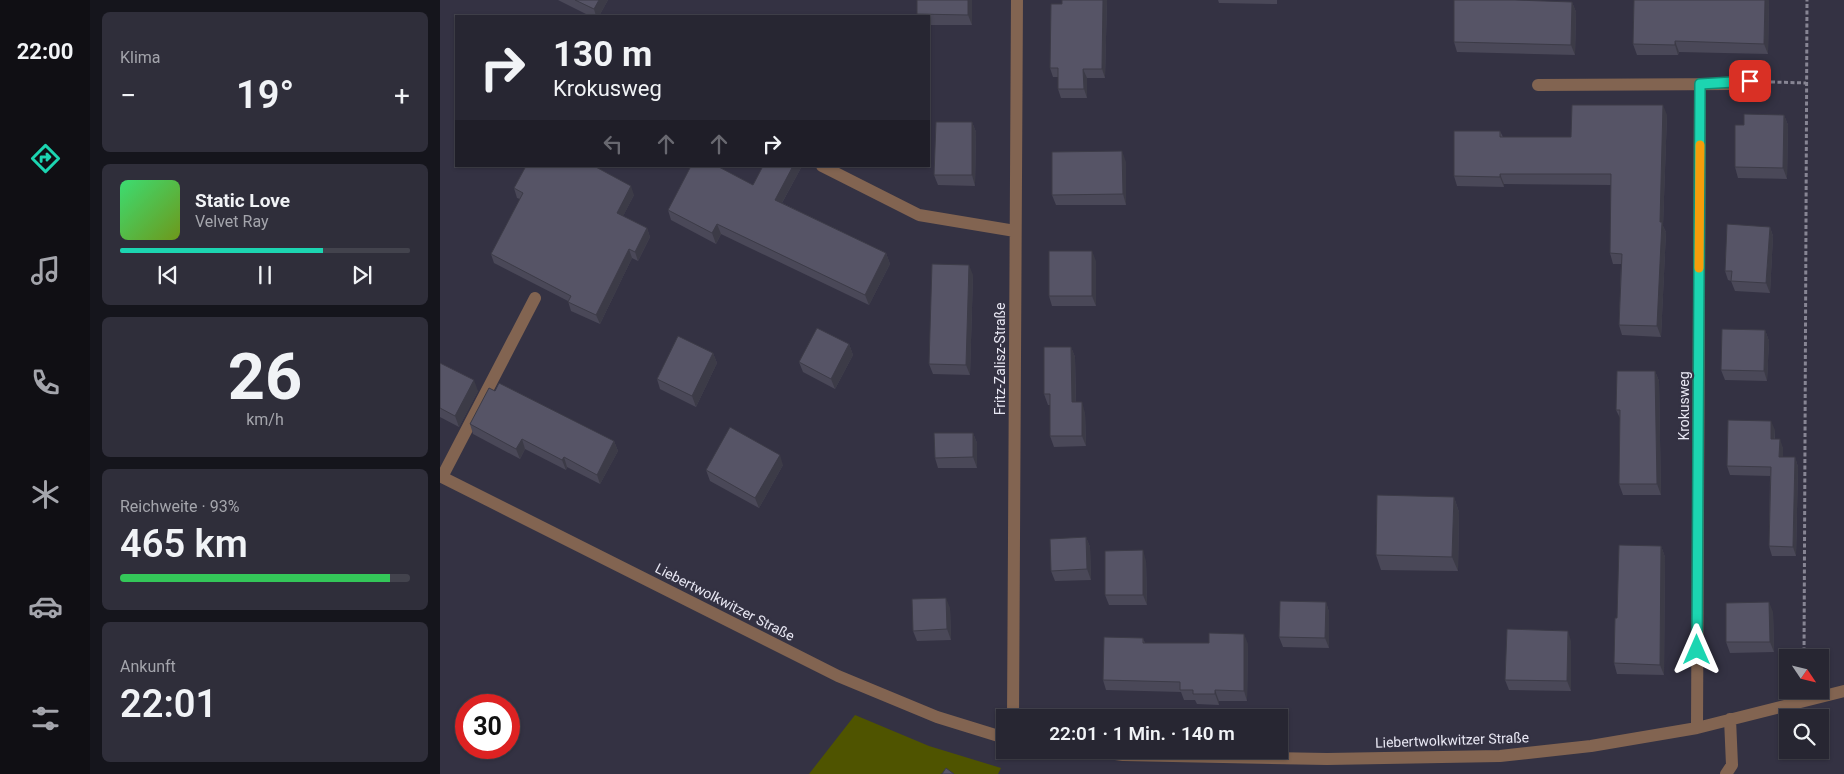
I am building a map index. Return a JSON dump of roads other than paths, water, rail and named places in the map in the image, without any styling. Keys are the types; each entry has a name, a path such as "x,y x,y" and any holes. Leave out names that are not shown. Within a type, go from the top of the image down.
{"street":[{"name":"Fritz-Zalisz-Straße","path":"1013,709 1016,0"},
{"path":"1538,85 1700,84 1750,81"},
{"name":"Krokusweg","path":"1697,728 1700,84"},
{"path":"824,167 918,215 1015,231"},
{"path":"441,476 535,298"},
{"name":"Liebertwolkwitzer Straße","path":"441,476 838,676 937,717 996,735"},
{"name":"Liebertwolkwitzer Straße","path":"1288,758 1500,756 1591,746 1697,728 1844,691"},
{"path":"1726,774 1732,765 1730,719"}]}
